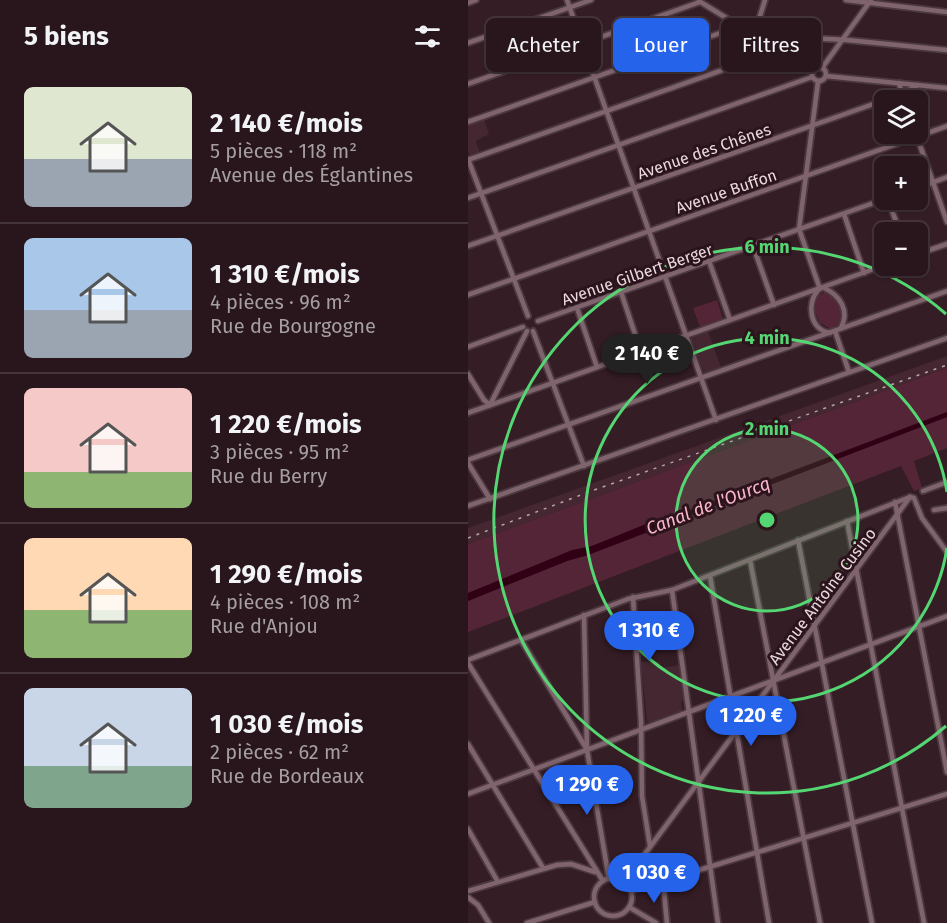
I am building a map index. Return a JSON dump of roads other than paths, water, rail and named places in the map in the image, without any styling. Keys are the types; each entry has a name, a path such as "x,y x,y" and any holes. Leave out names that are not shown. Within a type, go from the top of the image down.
{"street":[{"path":"468,3 476,0"},
{"path":"567,0 574,18"},
{"path":"468,43 591,0"},
{"path":"759,18 765,0"},
{"path":"846,0 947,12"},
{"path":"601,36 698,1 727,18"},
{"path":"826,76 822,68 870,2"},
{"path":"468,122 721,33"},
{"path":"821,38 947,50"},
{"path":"528,316 468,160 721,71"},
{"path":"468,84 501,72"},
{"path":"593,72 716,420"},
{"path":"812,72 812,77"},
{"path":"820,289 810,305 813,319 822,330 835,331 843,324 844,308 837,296 820,289 799,229 818,82 826,76 947,88"},
{"path":"812,77 818,82"},
{"path":"468,198 812,77"},
{"path":"899,83 901,90"},
{"name":"Avenue des Chênes","path":"910,90 918,86"},
{"name":"Avenue des Chênes","path":"468,246 874,104"},
{"name":"Avenue Buffon","path":"928,132 947,126"},
{"name":"Avenue Buffon","path":"468,295 893,144"},
{"path":"920,144 947,222"},
{"path":"928,184 947,177"},
{"name":"Avenue Gilbert Berger","path":"538,321 874,203"},
{"path":"844,214 864,273"},
{"path":"928,251 947,244"},
{"path":"753,246 774,305"},
{"path":"709,261 730,320"},
{"path":"468,412 874,269"},
{"path":"490,499 468,462 947,291"},
{"path":"621,292 641,352"},
{"path":"577,308 597,368"},
{"path":"490,405 525,329 523,320 528,316 533,316 538,321 538,326 533,332"},
{"path":"468,346 525,329 533,332 585,466"},
{"path":"835,331 849,372"},
{"path":"468,506 947,338"},
{"path":"468,375 484,400 490,405"},
{"path":"923,491 947,482"},
{"path":"603,881 468,662 633,597 672,590 710,576 909,497 914,498 925,524 947,552"},
{"name":"Avenue Antoine Cusino","path":"624,882 909,497"},
{"path":"895,502 947,772"},
{"path":"934,510 947,508"},
{"path":"847,521 924,923"},
{"path":"798,540 872,923"},
{"path":"750,560 820,923"},
{"path":"710,576 769,923"},
{"path":"672,590 718,923"},
{"path":"633,597 641,729 642,796 650,846"},
{"path":"584,615 587,750 609,879"},
{"path":"468,794 947,616"},
{"path":"522,640 587,750"},
{"path":"468,744 543,868"},
{"path":"631,891 947,794"},
{"path":"468,830 498,882"},
{"path":"468,891 543,868 571,864 597,873"},
{"path":"614,923 617,915 629,907 631,891 624,882 609,879 603,881 595,891 595,902 602,912 617,915"},
{"path":"663,881 667,923"},
{"path":"468,897 478,905 489,923"},
{"path":"527,923 595,902"},
{"path":"629,907 656,923"},
{"path":"617,915 619,923"}],"water":[{"name":"Canal de l'Ourcq","path":"947,412 947,417 588,555 567,561 468,601 468,593 572,550 592,546 658,519 675,516"}],"railway":[{"path":"468,538 594,490 947,365"}]}
